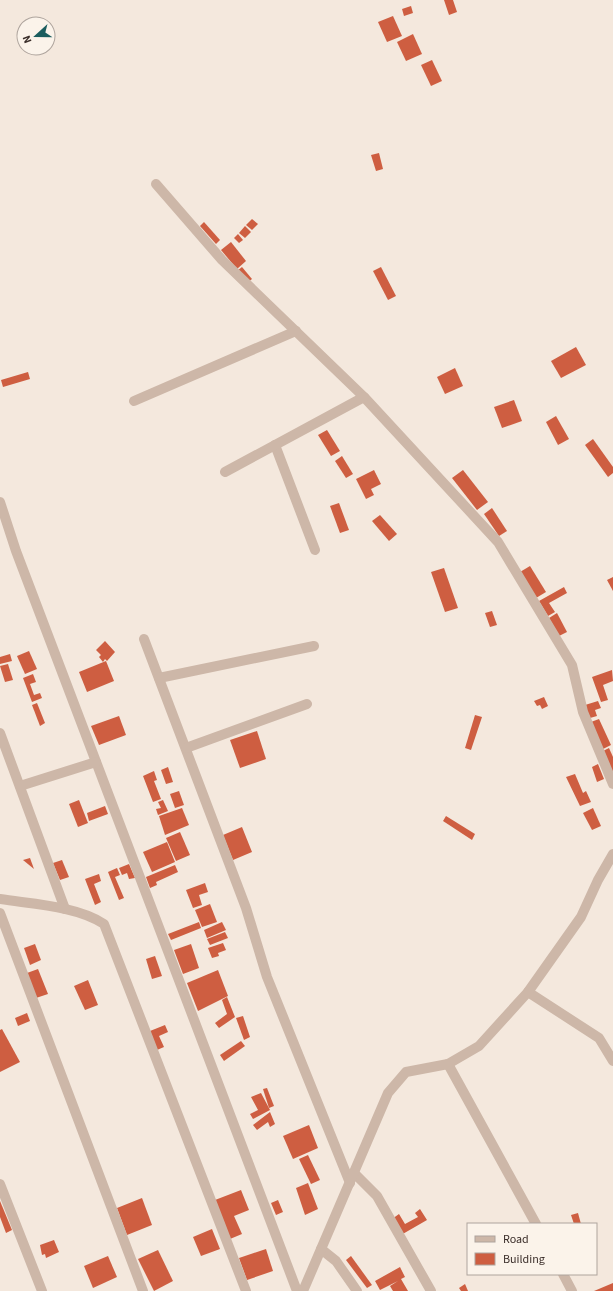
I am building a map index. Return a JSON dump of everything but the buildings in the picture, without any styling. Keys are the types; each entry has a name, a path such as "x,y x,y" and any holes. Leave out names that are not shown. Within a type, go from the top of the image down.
{"street":[{"path":"156,184 222,260 364,397 498,542 572,665 583,712 613,784"},
{"path":"134,400 296,331"},
{"path":"225,472 364,397"},
{"path":"275,445 315,550"},
{"path":"0,502 16,551 297,1291"},
{"path":"144,639 246,908 266,977 350,1183"},
{"path":"159,678 314,646"},
{"path":"186,748 307,704"},
{"path":"0,733 65,909"},
{"path":"20,786 96,762"},
{"path":"303,1291 388,1093 406,1072 448,1064 479,1046 528,992 581,918 598,880 613,854"},
{"path":"0,899 65,909 95,918 104,924 246,1291"},
{"path":"0,912 143,1291"},
{"path":"528,992 599,1038 613,1061"},
{"path":"448,1064 535,1223"},
{"path":"354,1173 377,1196 431,1291"},
{"path":"0,1184 42,1291"},
{"path":"321,1249 336,1261 357,1291"},
{"path":"564,1275 572,1291"}]}
